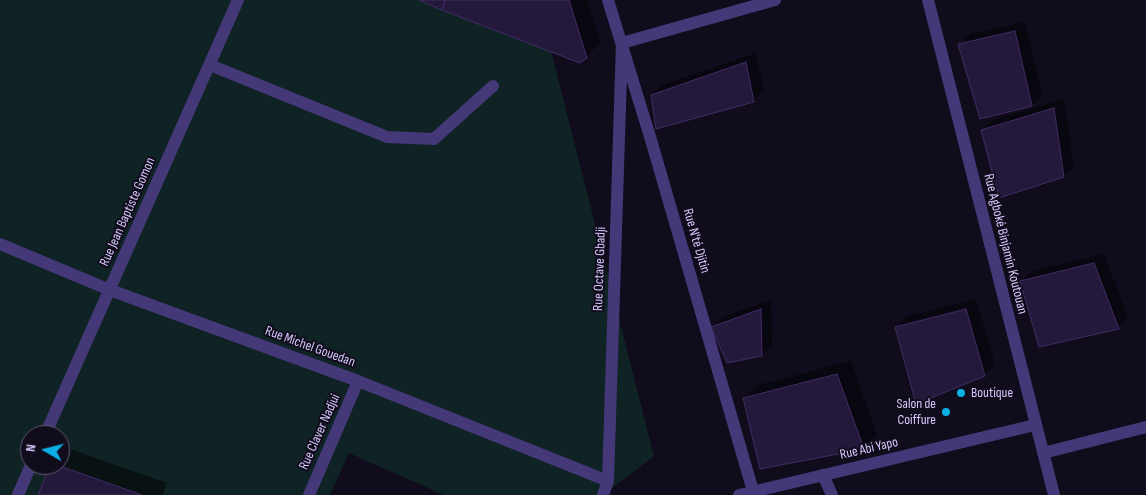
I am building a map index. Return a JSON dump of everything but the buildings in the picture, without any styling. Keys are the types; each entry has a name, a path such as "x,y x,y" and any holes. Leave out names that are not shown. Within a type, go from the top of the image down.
{"street":[{"name":"Rue Jean Baptiste Gomon","path":"49,425 238,0"},
{"name":"Rue N'té Djitin","path":"608,0 753,491"},
{"path":"622,43 775,0"},
{"name":"Rue Agboké Binjamin Koutouan","path":"928,0 1054,495"},
{"name":"Rue Octave Gbadji","path":"603,495 608,481 622,43"},
{"path":"210,65 387,138 434,139 493,86"},
{"name":"Rue Michel Gouedan","path":"0,244 110,290 358,381 608,481"},
{"name":"Rue Claver Nadjui","path":"309,495 358,381"},
{"name":"Rue Abi Yapo","path":"739,495 1035,425"},
{"path":"1043,453 1146,427"},
{"path":"18,495 27,475"},
{"path":"823,475 832,495"}],"green space":[{"path":"0,0 538,0 654,456 603,495 444,495 349,453 330,495 0,495"}],"place":[{"name":"Boutique","path":"961,393"},
{"name":"Salon de Coiffure","path":"946,412"}]}
